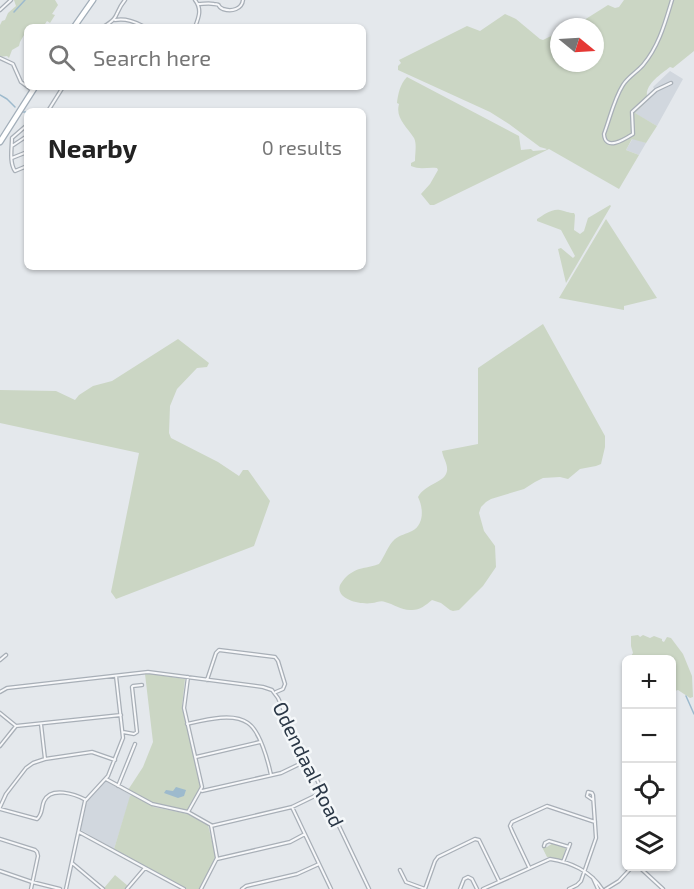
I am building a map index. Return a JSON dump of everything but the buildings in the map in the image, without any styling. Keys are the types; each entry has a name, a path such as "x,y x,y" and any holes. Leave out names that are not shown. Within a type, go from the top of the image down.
{"main road":[{"path":"76,24 93,0"},
{"path":"0,142 33,90"}],"street":[{"path":"0,10 11,0"},
{"path":"115,20 125,0"},
{"path":"195,0 200,14 196,24"},
{"path":"198,4 217,4 228,10 240,8 243,0"},
{"path":"671,83 656,90 632,112 633,134 616,142 606,141 605,131 621,89 627,79 642,67 654,49 663,31 672,0"},
{"path":"118,12 123,18 138,24"},
{"path":"108,24 123,18"},
{"path":"0,58 15,65 21,82 24,84"},
{"path":"50,108 61,90"},
{"path":"12,138 24,128"},
{"path":"6,132 12,138 12,166 15,171 24,167"},
{"path":"12,146 24,139"},
{"path":"12,158 24,153"},
{"path":"207,680 219,650 274,657 278,660 285,684 283,689 275,693"},
{"path":"0,660 6,655"},
{"name":"Odendaal Road","path":"1,691 148,672 272,690 369,889"},
{"path":"66,889 86,800 106,779 122,740 116,676"},
{"path":"188,677 184,708 202,785 201,791 188,812"},
{"path":"123,732 136,733 132,688 142,685"},
{"path":"0,713 16,726 121,715"},
{"path":"187,724 218,717 248,722 260,742 271,775"},
{"path":"41,724 45,759"},
{"path":"0,746 16,726"},
{"path":"195,758 260,742"},
{"path":"118,786 135,744"},
{"path":"86,800 66,793 51,794 45,799 39,819 0,808 6,794 26,768 33,763 45,759 94,752 115,760"},
{"path":"201,791 285,772 308,760"},
{"path":"106,779 154,805 188,812 211,826 292,807 323,792"},
{"path":"569,889 580,883 596,840 593,800"},
{"path":"529,867 510,828 513,821 547,806 595,822"},
{"path":"292,807 331,889"},
{"path":"201,889 217,859 211,826"},
{"path":"78,832 184,889"},
{"path":"217,859 290,842 305,834"},
{"path":"0,839 37,852 31,889"},
{"path":"400,870 405,881 425,889 437,858 475,839 480,842 499,881"},
{"path":"552,841 569,846 564,862"},
{"path":"483,889 548,859 564,862 585,871 602,889 619,881 629,871"},
{"path":"72,863 103,889"},
{"path":"242,889 246,886 297,874 319,864"},
{"path":"127,889 145,868"},
{"path":"0,871 60,889"},
{"path":"643,871 663,889"},
{"path":"460,889 464,879 468,877 472,879 477,889"}],"shaded area":[{"path":"670,71 683,79 657,126 634,113 656,91 653,87"},
{"path":"633,138 646,143 639,155 626,150"},
{"path":"105,782 131,795 114,849 81,830 87,801"}],"green space":[{"path":"14,0 55,0 58,5 52,14 55,15 50,23 47,21 45,24 24,24 24,35 19,46 12,50 9,58 0,57 0,25 16,6"},
{"path":"624,0 694,0 694,51 653,81 648,90 648,100 635,113 657,126 646,143 632,139 626,150 639,155 619,189 549,149 430,205 421,194 438,170 437,168 411,166 411,163 415,161 415,140 402,122 398,109 399,93 407,77 519,136 521,150 547,149 540,147 490,112 398,70 401,63 399,60 467,26 480,31 505,14 516,19 540,39 550,36 550,72 604,72 604,18 587,18 608,5 619,7"},
{"path":"610,205 566,283 558,249 561,248 573,258 575,256 561,230 537,221 537,219 554,210 574,213 574,230 580,234 584,231 588,218"},
{"path":"606,219 657,298 624,306 624,310 559,298"},
{"path":"543,324 605,436 601,464 580,469 568,479 543,478 524,489 491,499 481,507 479,513 484,531 495,546 496,567 483,586 459,610 450,610 432,600 420,608 408,610 383,601 362,603 345,598 341,594 340,585 350,573 379,564 395,539 412,531 419,524 422,510 418,497 421,492 446,475 447,466 442,451 478,444 478,368"},
{"path":"178,339 209,363 207,367 197,368 177,389 170,406 169,433 171,438 218,462 239,476 243,470 248,470 270,501 254,546 116,599 111,592 139,453 0,423 0,390 56,391 75,400 93,386 112,381"},
{"path":"643,635 650,638 654,636 664,642 667,637 671,638 683,654 692,676 693,697 690,698 676,691 676,655 632,655 631,636"},
{"path":"145,674 185,679 182,707 201,786 187,810 154,804 128,790 143,767 153,742"},
{"path":"132,795 154,807 188,814 208,825 216,857 199,889 187,889 114,849"},
{"path":"553,843 566,848 562,860 547,857 542,847"},
{"path":"115,875 128,886 125,889 105,889 104,888"}],"water":[{"path":"176,787 186,790 184,796 178,798 164,793 166,790 173,791"}],"waterway":[{"path":"14,12 25,0"},
{"path":"0,95 15,107"},
{"path":"686,696 694,714"}]}
